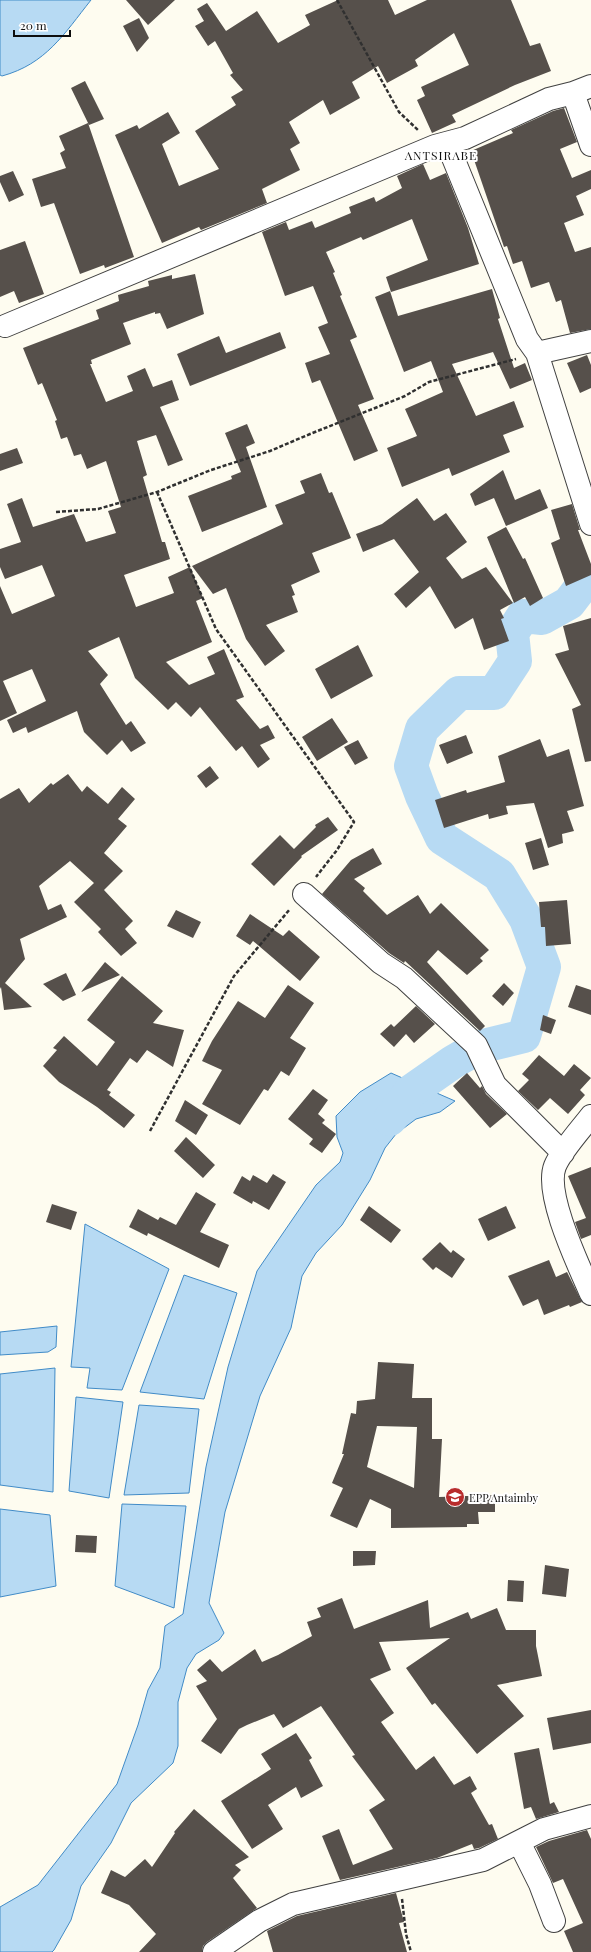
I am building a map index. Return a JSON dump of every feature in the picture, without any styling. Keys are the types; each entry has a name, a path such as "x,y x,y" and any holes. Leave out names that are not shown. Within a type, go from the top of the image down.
{"street":[{"path":"5,326 441,145 465,138 549,99 582,90 591,145"},
{"path":"441,145 527,339 537,353 591,524"},
{"path":"537,353 591,341"},
{"path":"304,894 381,963 404,978 478,1048 495,1085 563,1153"},
{"path":"591,1116 555,1165 552,1180 554,1196 574,1255 591,1294"},
{"path":"214,1952 259,1921 293,1904 399,1881 483,1860 544,1829 591,1816"},
{"path":"519,1842 540,1884 554,1921"}],"path":[{"path":"336,0 399,112 441,145"},
{"path":"56,512 98,508 157,492 211,470 270,451 406,396 429,382 537,353"},
{"path":"150,1131 234,976 304,894 337,850 354,822 216,629 157,492"},
{"path":"399,1881 406,1934 411,1952"}],"water":[{"path":"0,0 91,0 63,36 42,56 31,64 17,71 2,76 0,75"},
{"path":"391,1073 455,1101 440,1112 416,1119 396,1134 385,1148 370,1180 342,1225 316,1253 302,1276 291,1328 260,1396 225,1512 209,1603 224,1633 219,1640 196,1654 187,1668 178,1702 178,1746 173,1763 131,1803 111,1843 81,1886 71,1920 54,1950 52,1952 0,1952 0,1907 38,1885 117,1784 138,1725 148,1690 160,1668 165,1626 183,1614 206,1467 228,1367 257,1271 316,1185 340,1162 343,1153 337,1137 336,1116 360,1092"},
{"path":"85,1224 169,1269 122,1390 87,1388 90,1368 71,1367"},
{"path":"184,1275 237,1293 204,1399 140,1392"},
{"path":"57,1326 56,1347 48,1352 0,1355 0,1332"},
{"path":"55,1368 53,1492 0,1485 0,1374"},
{"path":"76,1397 123,1402 109,1498 69,1491"},
{"path":"139,1405 199,1409 189,1493 124,1495"},
{"path":"122,1504 186,1506 174,1608 115,1586"},
{"path":"0,1509 50,1515 56,1586 0,1597"}],"building":[{"path":"126,0 175,0 148,25"},
{"path":"338,0 388,0 395,15 427,0 511,0 530,46 540,43 551,71 515,85 452,115 456,122 432,133 417,100 425,96 421,87 469,65 454,33 415,60 418,66 387,83 378,66 352,82 360,98 330,115 323,100 289,122 300,143 290,149 300,170 262,189 267,203 201,230 199,227 162,243 115,135 137,125 139,129 168,112 180,133 162,144 179,186 219,169 195,131 236,105 231,97 243,90 230,75 233,73 215,41 208,46 195,26 204,21 197,9 207,3 226,31 257,11 278,43 310,25 305,15"},
{"path":"139,18 149,38 137,52 123,26"},
{"path":"85,81 104,119 89,125 71,88"},
{"path":"564,108 577,142 560,149 572,178 591,170 591,189 576,196 584,215 564,223 575,252 591,247 591,329 570,333 561,300 556,302 549,282 531,288 522,261 513,264 507,246 504,247 471,151 513,133 511,130 553,111"},
{"path":"88,123 134,257 105,268 104,265 80,274 54,203 41,207 32,179 66,168 60,153 65,150 59,136"},
{"path":"423,164 430,180 446,173 468,228 479,264 391,292 386,277 428,260 412,219 363,240 361,237 326,252 335,272 333,273 342,295 340,296 357,337 350,340 374,399 358,405 378,451 354,461 320,380 312,383 305,363 330,354 318,327 328,323 313,286 285,296 262,232 286,222 289,230 312,221 315,228 351,213 349,207 374,197 376,202 402,188 397,176"},
{"path":"13,171 24,195 9,202 0,182 0,176"},
{"path":"25,241 44,294 19,303 14,291 0,297 0,250"},
{"path":"195,274 204,314 167,329 160,313 155,314 155,312 123,323 131,344 91,360 92,364 90,364 106,402 133,391 127,376 145,368 153,387 172,380 179,400 160,407 183,460 168,466 156,435 137,441 147,475 143,477 162,542 165,542 170,559 124,575 136,607 174,593 168,577 190,567 203,598 196,601 212,642 166,662 189,685 215,674 207,657 224,649 244,697 236,700 260,729 268,725 275,738 260,745 270,759 258,768 242,746 236,751 200,707 191,717 176,702 168,710 135,678 119,637 88,651 108,675 100,684 126,725 131,721 146,743 131,752 122,740 107,755 84,732 77,711 28,733 26,727 13,733 7,720 46,701 32,669 3,681 17,713 0,721 0,586 12,614 55,596 42,565 5,579 0,567 0,549 21,542 7,504 22,498 33,527 74,514 86,542 116,533 108,511 121,507 106,461 87,469 81,454 74,456 67,437 61,439 55,421 57,420 42,383 38,385 23,348 99,319 96,310 119,301 118,295 149,286 148,281 172,275 172,279"},
{"path":"492,289 500,318 498,319 514,368 525,363 532,380 510,389 493,352 452,364 476,416 514,401 524,427 503,435 510,452 452,476 449,468 402,487 387,448 417,436 405,409 443,392 431,361 404,372 375,297 390,291 398,316"},
{"path":"280,332 286,348 190,386 177,354 219,336 226,353"},
{"path":"587,355 591,365 591,388 580,393 567,363"},
{"path":"247,424 255,443 246,447 267,507 202,532 188,496 232,479 231,476 241,472 225,433"},
{"path":"17,448 23,463 0,471 0,454"},
{"path":"503,470 515,500 540,489 548,508 506,526 494,498 475,506 470,494"},
{"path":"321,473 329,493 332,492 351,538 312,553 320,572 291,585 295,595 292,596 298,612 266,625 285,651 265,666 246,639 226,588 213,594 192,566 283,524 275,505 305,493 300,481"},
{"path":"417,498 434,521 446,513 467,542 446,558 462,579 486,567 513,603 500,610 504,618 501,619 509,641 484,650 473,618 455,629 430,586 406,608 394,594 419,572 394,539 363,552 356,534 382,524"},
{"path":"572,504 580,530 578,530 591,564 591,575 566,586 551,543 560,539 551,510"},
{"path":"506,527 523,559 525,558 543,598 530,606 525,597 514,603 487,537"},
{"path":"591,618 591,761 585,762 572,709 581,705 555,654 569,650 563,626"},
{"path":"358,645 373,676 331,699 315,669"},
{"path":"332,718 348,742 317,761 302,737"},
{"path":"466,735 473,753 447,764 439,745"},
{"path":"540,739 547,757 569,749 584,806 567,811 574,831 562,834 563,843 548,848 534,803 506,806 508,814 489,819 488,814 444,828 435,800 466,790 467,793 505,782 498,756"},
{"path":"358,740 368,758 355,765 344,747"},
{"path":"210,766 219,778 206,788 197,776"},
{"path":"68,774 82,792 87,786 108,804 122,787 135,799 118,819 127,826 104,853 123,871 104,890 133,921 125,929 137,943 121,956 98,932 101,929 74,902 94,883 70,861 39,886 48,910 61,904 67,917 20,939 25,959 5,983 32,1007 4,1010 1,987 0,989 0,799 19,788 29,803 51,783 53,785"},
{"path":"328,817 338,830 301,856 302,857 274,886 251,864 280,835 294,849 316,827 315,825"},
{"path":"541,838 549,865 533,870 525,843"},
{"path":"373,848 382,864 354,879 365,888 363,891 387,915 418,895 430,914 441,903 489,950 480,958 483,961 467,975 438,950 427,962 485,1026 480,1031 405,961 404,963 389,953 322,894 351,860"},
{"path":"567,900 571,944 546,946 545,927 541,927 539,902"},
{"path":"176,910 201,922 193,938 167,926"},
{"path":"250,914 283,936 289,930 320,957 300,981 253,941 250,945 236,936"},
{"path":"105,962 120,975 81,992"},
{"path":"66,973 76,995 63,1001 43,984"},
{"path":"122,976 163,1011 153,1023 184,1030 173,1067 147,1050 137,1063 130,1058 107,1090 111,1092 109,1095 135,1115 124,1128 97,1107 59,1082 43,1066 57,1050 53,1048 64,1036 97,1066 115,1042 87,1020"},
{"path":"504,983 514,993 503,1006 492,996"},
{"path":"288,985 314,1003 290,1038 306,1048 289,1076 281,1071 268,1091 264,1089 240,1125 202,1104 222,1070 202,1061 212,1041 238,1001 265,1018"},
{"path":"576,985 591,990 591,1015 568,1007"},
{"path":"416,1006 435,1024 414,1043 406,1034 394,1047 380,1034 391,1024 394,1027"},
{"path":"543,1015 556,1020 551,1034 540,1030"},
{"path":"539,1055 564,1076 574,1064 591,1078 580,1090 585,1095 568,1114 550,1098 538,1110 518,1091 529,1080 522,1074"},
{"path":"467,1073 480,1088 482,1086 486,1094 507,1114 490,1128 453,1086"},
{"path":"313,1089 328,1100 318,1114 325,1120 322,1123 336,1134 322,1153 309,1144 313,1139 288,1119"},
{"path":"185,1100 208,1115 196,1135 175,1121"},
{"path":"186,1137 215,1165 203,1178 174,1151"},
{"path":"591,1167 591,1235 581,1239 575,1222 586,1218 568,1176"},
{"path":"273,1174 286,1182 269,1210 253,1201 252,1204 233,1193 242,1176 250,1181 253,1175 267,1183"},
{"path":"196,1192 216,1204 200,1232 229,1245 219,1268 148,1233 147,1236 129,1227 138,1209 158,1220 160,1217 176,1225"},
{"path":"52,1204 77,1212 71,1230 46,1222"},
{"path":"369,1206 401,1230 391,1243 360,1220"},
{"path":"506,1206 516,1228 488,1241 478,1219"},
{"path":"440,1242 451,1253 453,1250 465,1259 452,1278 436,1267 433,1270 422,1259"},
{"path":"549,1260 556,1277 567,1272 582,1302 570,1307 569,1305 544,1315 538,1299 523,1306 508,1276"},
{"path":"378,1362 414,1364 412,1398 432,1398 432,1439 442,1439 439,1497 495,1495 495,1512 478,1512 479,1524 467,1524 467,1527 391,1528 391,1509 370,1499 357,1528 330,1516 343,1488 332,1483 344,1454 342,1454 351,1413 356,1414 357,1401 375,1399","holes":["377,1426 417,1427 414,1488 367,1467"]},
{"path":"76,1535 97,1536 96,1553 75,1552"},
{"path":"353,1551 376,1551 375,1565 353,1566"},
{"path":"545,1565 569,1569 566,1597 542,1594"},
{"path":"508,1580 524,1581 523,1602 507,1601"},
{"path":"342,1598 354,1629 428,1600 430,1628 468,1612 471,1619 497,1608 506,1630 536,1630 536,1646 542,1676 497,1685 524,1716 477,1754 435,1703 432,1705 406,1668 450,1638 379,1642 391,1670 370,1679 394,1713 381,1722 416,1770 434,1756 454,1785 470,1776 477,1789 471,1793 489,1825 492,1824 498,1839 479,1848 474,1849 472,1844 437,1858 340,1880 322,1836 339,1829 353,1865 393,1849 369,1810 385,1800 352,1756 355,1755 321,1706 283,1728 274,1714 247,1725 239,1729 221,1754 201,1741 217,1719 196,1686 207,1681 197,1670 210,1659 222,1672 255,1649 262,1662 278,1655 312,1636 307,1622 321,1617 317,1608"},
{"path":"591,1710 591,1743 553,1750 547,1718"},
{"path":"296,1733 312,1758 309,1760 323,1786 301,1798 296,1787 268,1805 283,1829 252,1849 221,1801 271,1769 261,1754"},
{"path":"539,1748 550,1804 554,1802 559,1812 536,1819 531,1807 524,1809 514,1753"},
{"path":"194,1809 249,1857 235,1865 241,1870 233,1878 257,1908 207,1942 203,1946 202,1952 139,1952 156,1934 129,1905 101,1893 111,1870 125,1877 145,1859 152,1867 175,1833 174,1832"},
{"path":"587,1830 591,1839 591,1952 573,1952 564,1931 583,1923 563,1879 553,1883 536,1847 549,1841"},
{"path":"396,1893 404,1922 399,1923 407,1952 273,1952 267,1931 297,1916"}],"waterway":[{"path":"390,1119 410,1092 453,1062 479,1047 524,1036 544,967 526,919 499,875 442,838 422,796 411,766 422,729 459,693 494,693 515,661 512,633 523,616 542,618 569,603 586,581"}],"place":[{"name":"EPP Antaimby","path":"455,1497"}],"district":[{"name":"ANTSIRABE","path":"441,155"}]}
